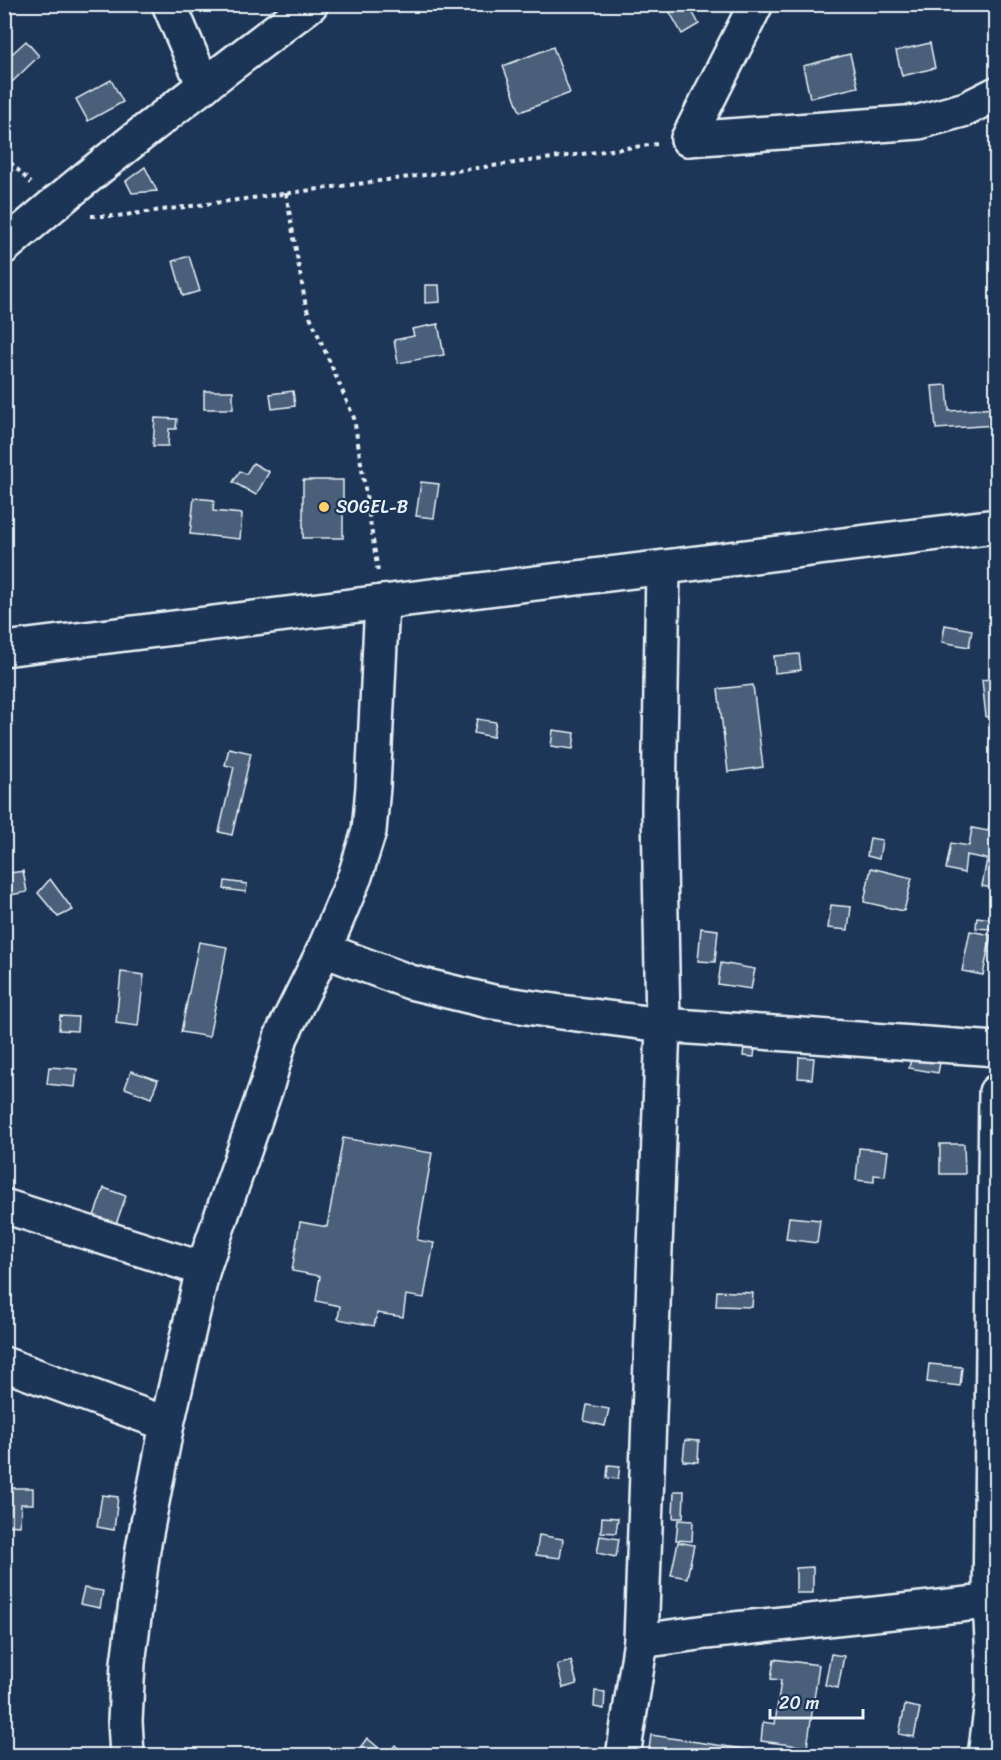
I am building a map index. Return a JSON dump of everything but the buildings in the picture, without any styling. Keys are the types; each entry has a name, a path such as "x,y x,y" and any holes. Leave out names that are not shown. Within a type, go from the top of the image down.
{"street":[{"path":"169,4 204,86"},
{"path":"4,247 131,141 312,4"},
{"path":"688,140 756,4"},
{"path":"688,140 919,122 966,109 996,94"},
{"path":"4,648 663,569 996,526"},
{"path":"623,1755 641,1641 663,1025 659,809 663,569"},
{"path":"127,1755 125,1721 128,1664 143,1549 167,1424 203,1269 267,1085 281,1037 324,950 355,876 369,831 382,602"},
{"path":"324,950 410,982 493,1002 663,1025 996,1049"},
{"path":"985,1755 993,1695 996,1092"},
{"path":"4,1206 203,1269"},
{"path":"4,1364 167,1424"},
{"path":"641,1641 993,1601"}],"path":[{"path":"53,205 80,216 117,216 688,140"},
{"path":"286,193 306,307 354,418 382,602"}],"place":[{"name":"SOGEL-B","path":"324,507"}]}
